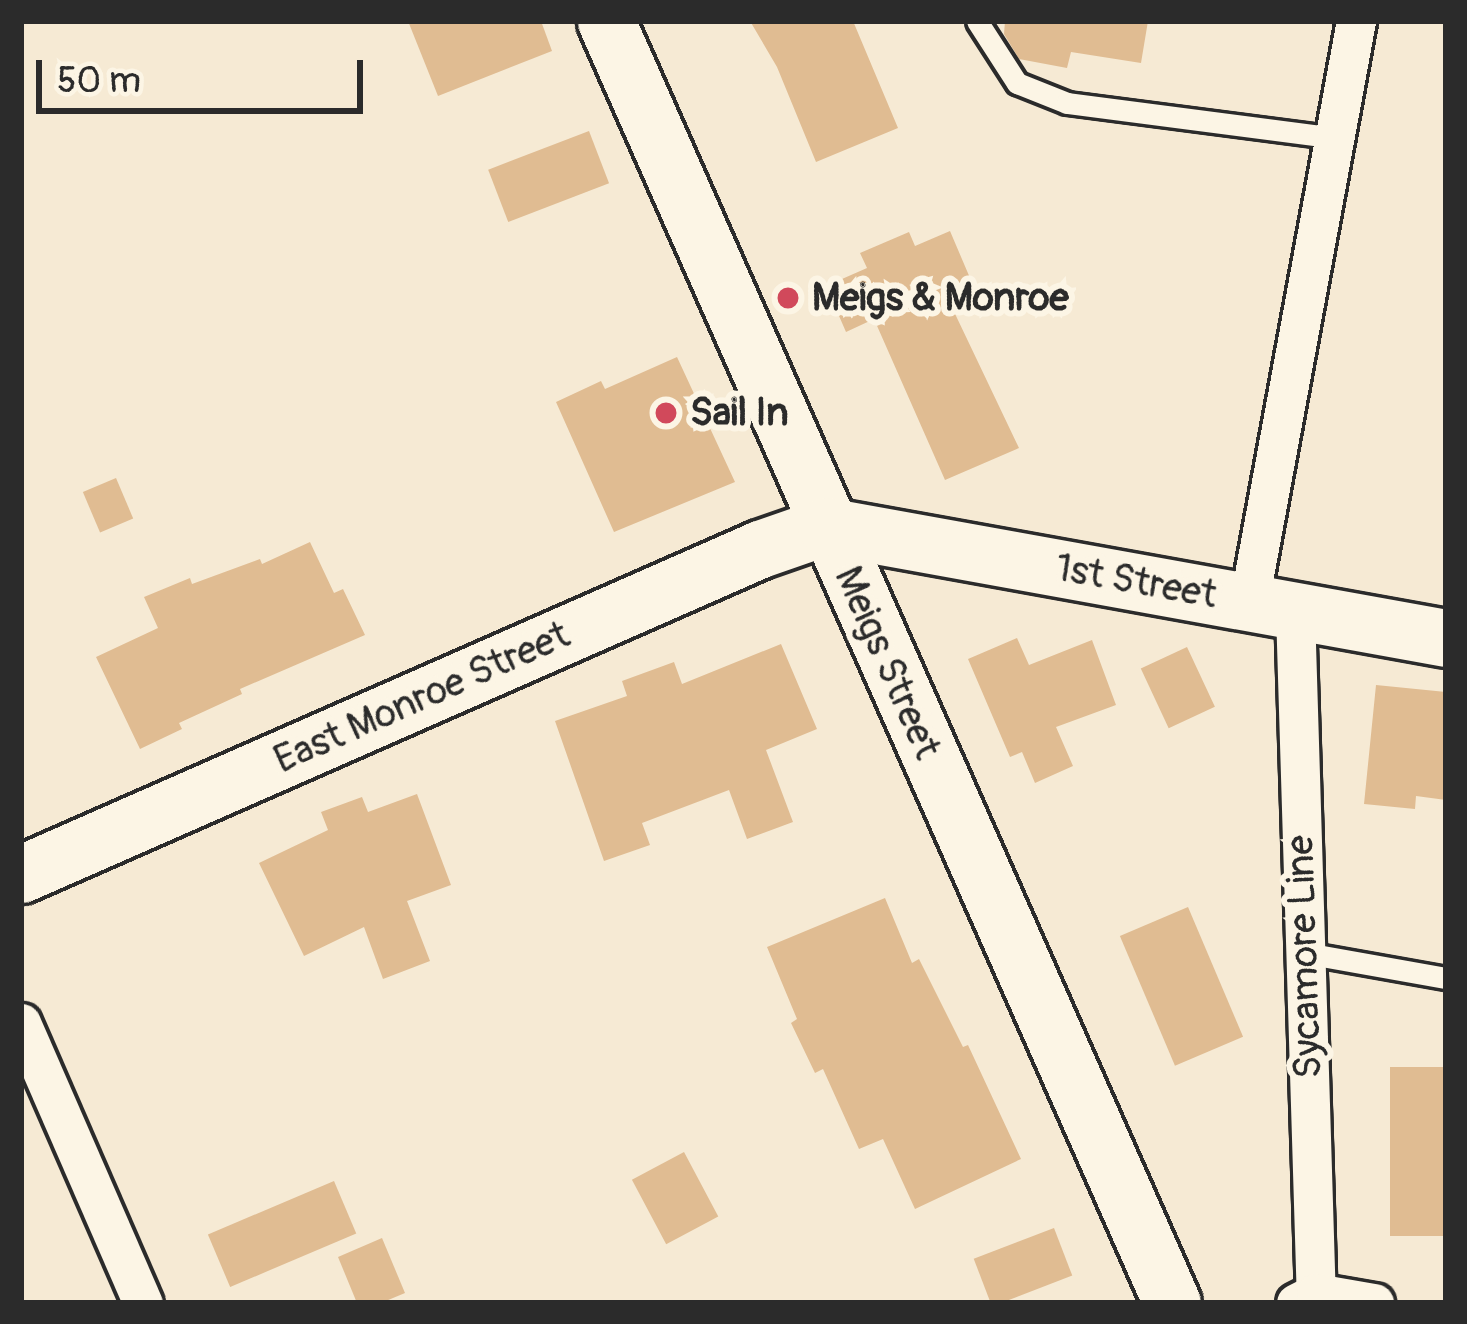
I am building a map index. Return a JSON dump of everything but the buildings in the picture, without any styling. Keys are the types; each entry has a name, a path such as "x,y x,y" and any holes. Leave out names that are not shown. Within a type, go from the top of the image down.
{"main road":[{"name":"Meigs Street","path":"606,21 1172,1303"},
{"name":"1st Street","path":"826,526 1446,638"},
{"name":"East Monroe Street","path":"21,874 760,549 826,526"}],"street":[{"name":"Sycamore Line","path":"1309,1300 1305,953 1272,607 1335,138 1356,21"},
{"path":"21,1023 143,1303"},
{"path":"1309,1300 1374,1303"}],"lane":[{"path":"977,21 1017,83 1066,103 1335,138"},
{"path":"1305,953 1446,978"}],"place":[{"name":"Meigs & Monroe","path":"788,298"},
{"name":"Sail In","path":"666,413"}]}
